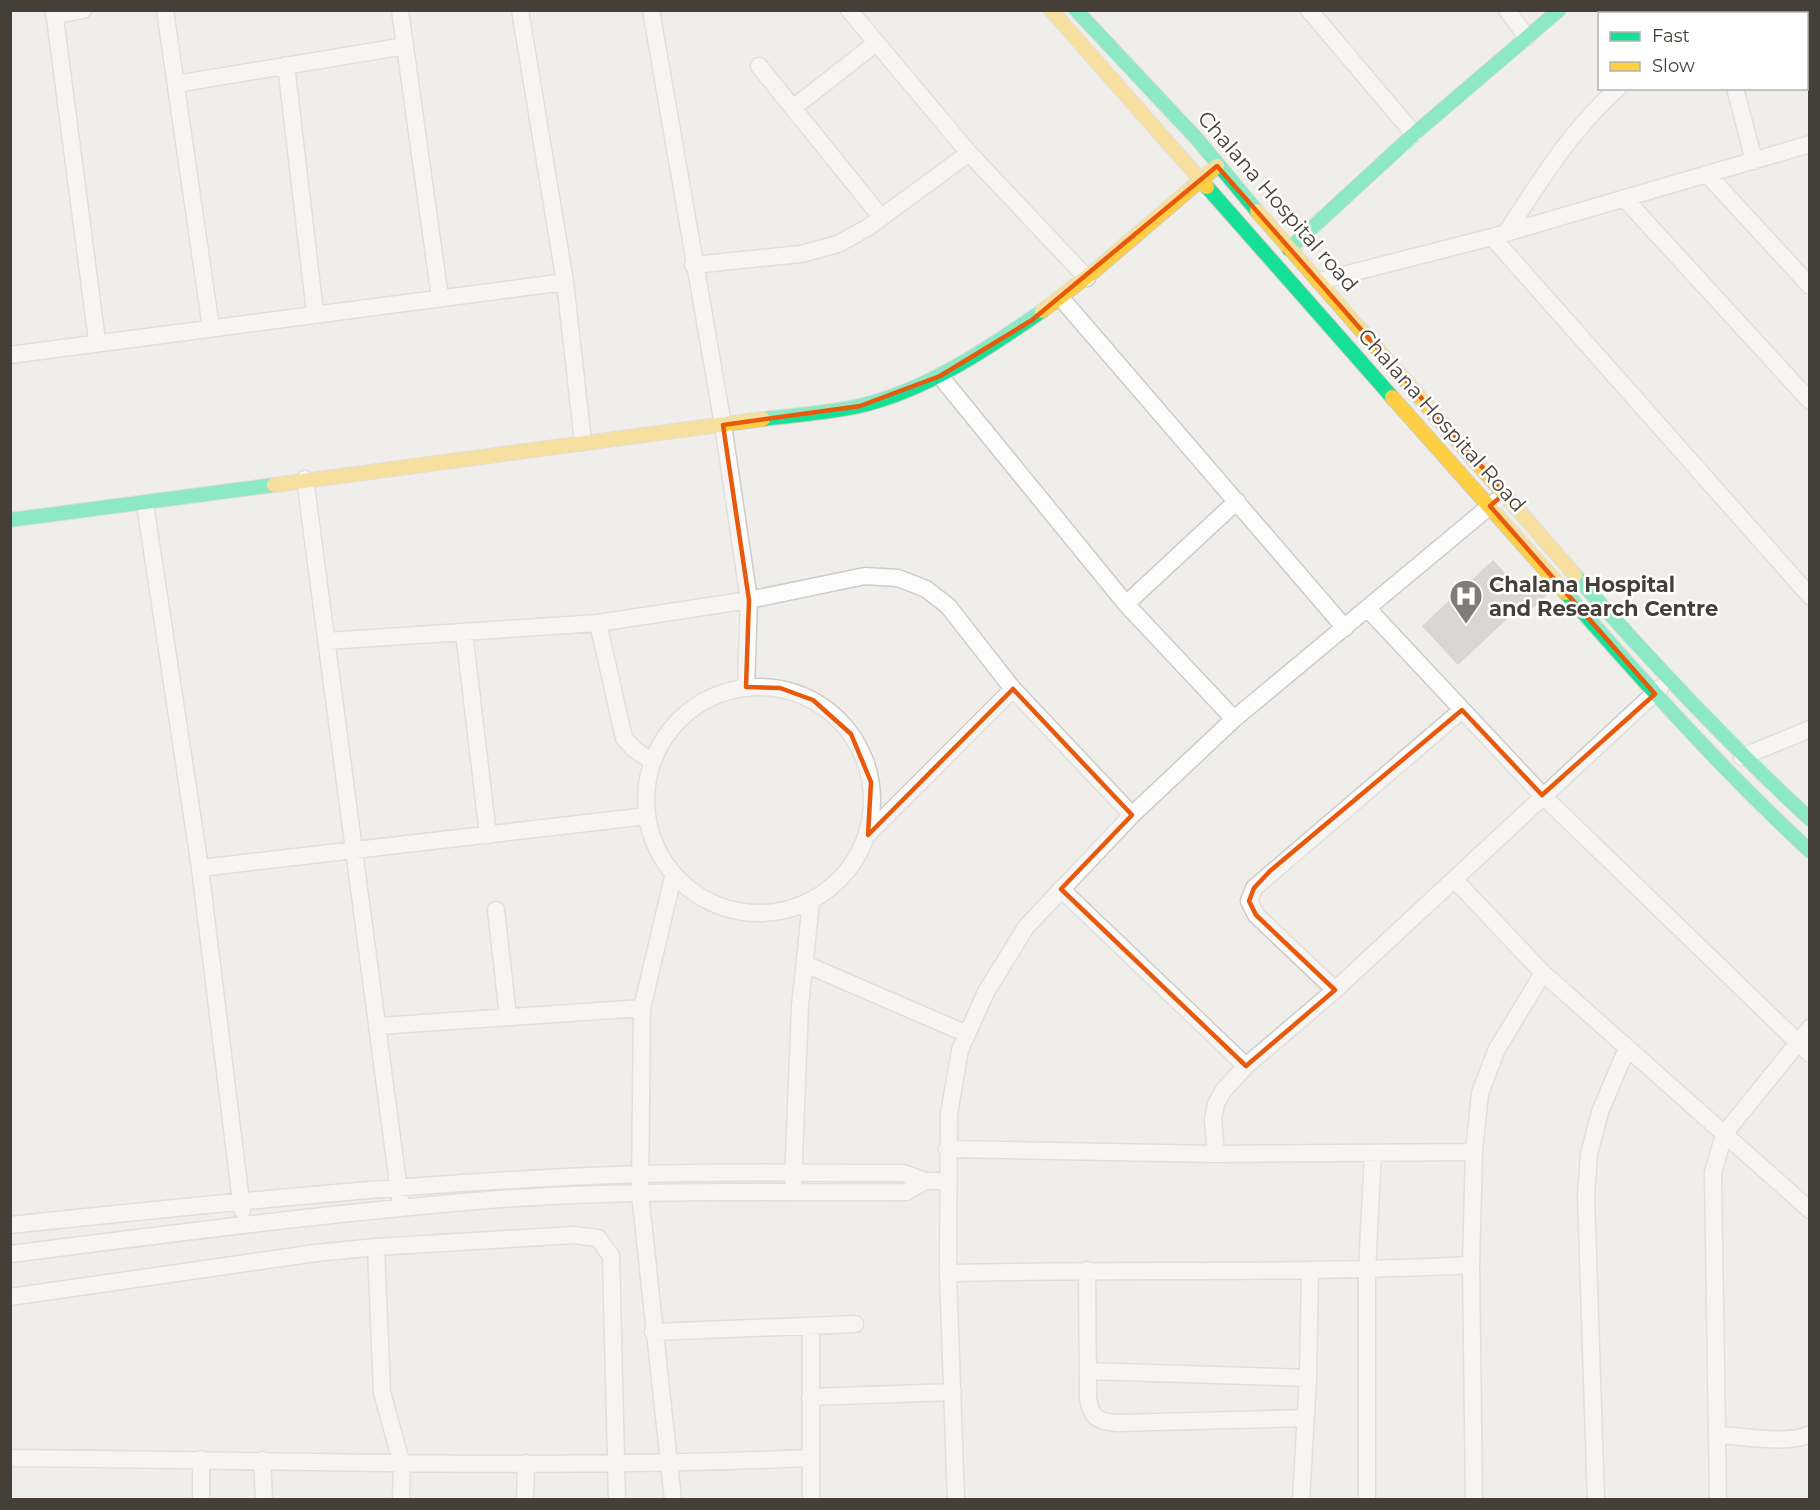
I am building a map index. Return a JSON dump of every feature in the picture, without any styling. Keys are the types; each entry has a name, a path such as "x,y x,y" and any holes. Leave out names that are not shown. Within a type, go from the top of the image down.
{"street":[{"path":"83,10 54,13 97,341"},
{"path":"165,10 211,328"},
{"path":"400,10 440,297"},
{"path":"520,10 565,282 583,442"},
{"path":"651,10 693,265 723,425 749,600 746,687"},
{"path":"849,10 969,153 1087,278"},
{"name":"Chalana Hospital Road","path":"1051,10 1654,694 1760,805 1809,851"},
{"name":"Chalana Hospital road","path":"1076,10 1197,139 1289,249 1667,680 1742,757 1809,819"},
{"path":"1309,10 1414,134"},
{"path":"1507,10 1527,37"},
{"path":"1289,249 1414,134 1559,10"},
{"path":"793,108 876,43"},
{"path":"176,84 405,46"},
{"path":"286,65 315,313"},
{"path":"759,66 881,217"},
{"path":"1508,230 1550,164 1576,130 1616,90"},
{"path":"1736,90 1754,162"},
{"path":"1320,282 1492,237 1508,230 1754,162 1809,144"},
{"path":"693,265 801,254 838,244 881,217 969,153"},
{"path":"10,520 145,504 305,479 860,406 902,394 940,376 1032,320 1087,278 1218,166"},
{"path":"1707,174 1809,286"},
{"path":"1624,198 1809,401"},
{"path":"1492,237 1809,596"},
{"path":"10,355 97,341 565,282"},
{"path":"1061,298 1345,628"},
{"path":"940,376 1126,604 1234,719"},
{"path":"305,479 379,1026 401,1209"},
{"path":"956,1500 948,1273 947,1149 960,1050 986,992 1026,927 1132,815 1234,719 1504,493"},
{"path":"1126,604 1237,501"},
{"path":"145,504 200,868 244,1225"},
{"path":"328,641 598,624 749,600 865,576 898,578 927,589 948,606 1013,689 1132,815"},
{"path":"1368,609 1542,795 1809,1054"},
{"path":"598,624 624,738 634,749 653,762"},
{"path":"464,632 488,835"},
{"path":"1216,1154 1213,1120 1216,1104 1223,1091 1246,1066 1335,990 1667,680"},
{"path":"746,687 780,688 813,700 834,715 861,749 871,782 872,817 868,835 852,867 840,881 811,902 777,913 741,913 707,901 673,877 657,850 647,816 646,798 653,762 670,731 696,706 712,697 746,687"},
{"path":"868,835 1013,689"},
{"path":"1335,990 1256,915 1249,901 1254,888 1462,710"},
{"path":"1742,757 1809,729"},
{"path":"200,868 647,816"},
{"path":"673,877 642,1008 640,1174 653,1332 673,1500"},
{"path":"1454,879 1543,972 1809,1210"},
{"path":"1061,889 1246,1066"},
{"path":"792,1193 805,964 811,902"},
{"path":"496,910 508,1017"},
{"path":"805,964 967,1034"},
{"path":"1474,1500 1471,1265 1474,1152 1480,1093 1487,1070 1543,972"},
{"path":"379,1026 642,1008"},
{"path":"1718,1500 1713,1173 1724,1134 1796,1041 1809,1028"},
{"path":"1596,1500 1586,1196 1588,1154 1600,1112 1627,1048"},
{"path":"947,1149 1216,1154 1474,1152"},
{"path":"1367,1500 1367,1270 1373,1153"},
{"path":"10,1225 240,1201 399,1188 640,1174 903,1173 925,1181 949,1182"},
{"path":"10,1254 244,1225 489,1200 640,1194 906,1192 925,1181"},
{"path":"10,1297 316,1253 376,1247 574,1235 598,1238 611,1256 617,1500"},
{"path":"376,1247 382,1392 402,1465 401,1500"},
{"path":"948,1273 1087,1270 1367,1270 1471,1265"},
{"path":"1087,1270 1090,1411 1104,1423 1305,1418"},
{"path":"1301,1500 1308,1378 1310,1270"},
{"path":"653,1332 855,1324"},
{"path":"811,1327 811,1500"},
{"path":"1088,1371 1308,1378"},
{"path":"810,1397 953,1392"},
{"path":"1718,1435 1789,1439 1801,1438 1809,1434"},
{"path":"10,1458 262,1460 402,1465 670,1464 810,1458"},
{"path":"201,1460 201,1500"},
{"path":"262,1460 264,1500"},
{"path":"525,1500 526,1463"}],"highlighted area":[{"path":"1217,166 1505,493 1490,506 1655,694 1542,795 1462,710 1270,871 1254,888 1249,901 1256,915 1335,990 1246,1066 1061,889 1132,815 1013,689 868,835 871,782 851,734 813,700 780,688 746,687 749,600 723,425 860,406 940,376 1032,320"}],"building":[{"path":"1493,561 1520,591 1534,578 1547,594 1530,610 1523,603 1458,664 1423,626"}],"traffic: fast":[{"path":"1076,10 1197,139 1257,211"},
{"path":"1289,249 1414,134 1559,10"},
{"path":"1207,187 1392,397"},
{"path":"763,419 859,406 908,390 955,367 1042,311"},
{"path":"10,520 274,485"},
{"path":"1575,575 1689,700 1810,819"},
{"path":"1566,593 1715,758 1810,851"}],"traffic: slow":[{"path":"1051,10 1207,187"},
{"path":"1042,311 1093,272 1217,166"},
{"path":"1257,211 1575,575"},
{"path":"1392,397 1566,593"},
{"path":"274,485 763,419"}],"place":[{"name":"Chalana Hospital and Research Centre","path":"1466,625"}]}
